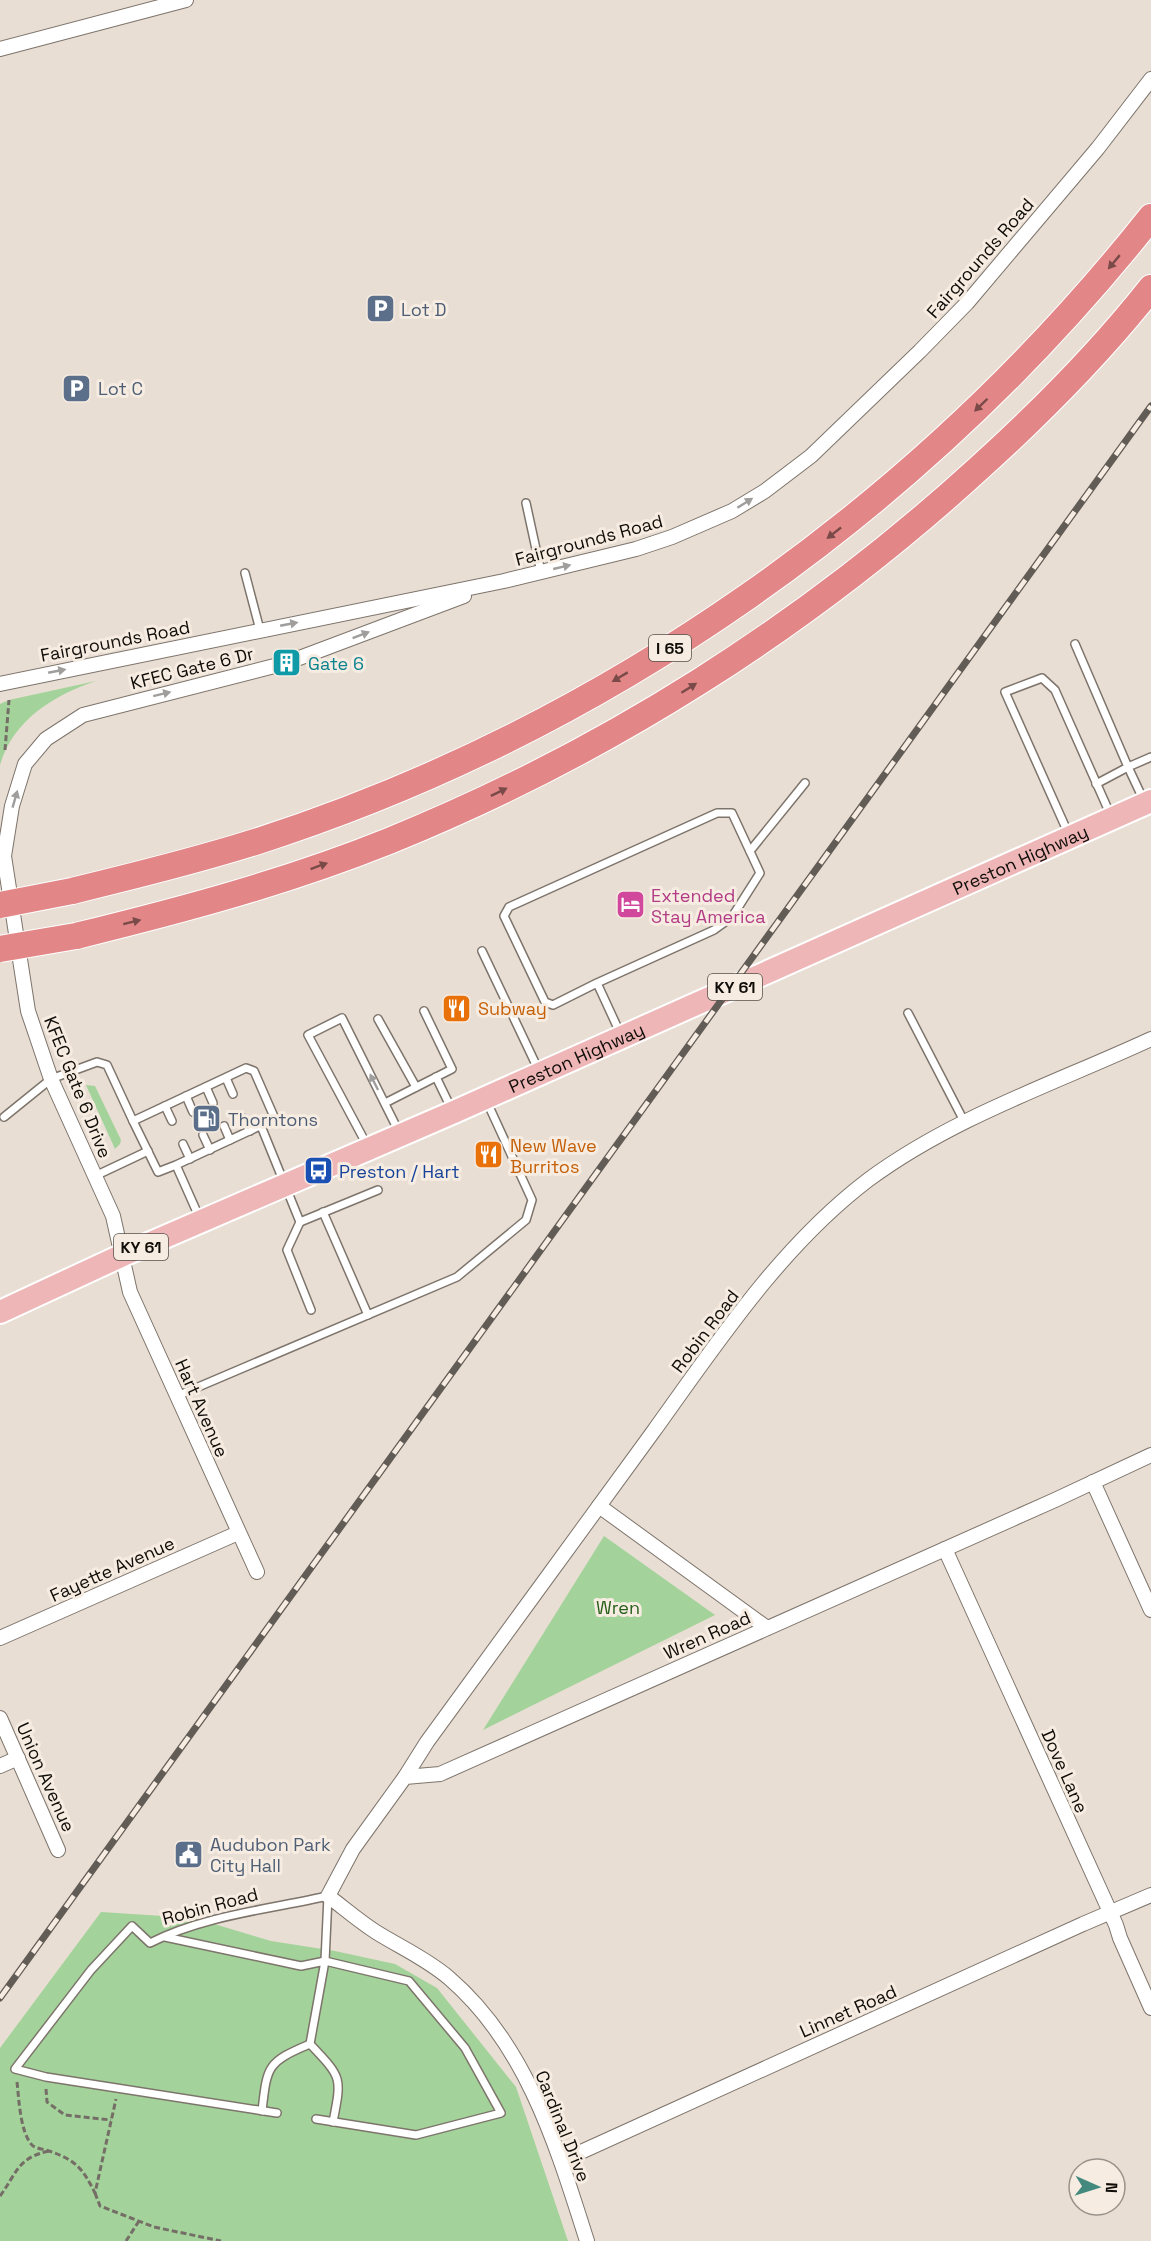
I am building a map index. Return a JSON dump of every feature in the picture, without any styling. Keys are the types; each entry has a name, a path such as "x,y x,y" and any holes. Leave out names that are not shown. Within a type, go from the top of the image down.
{"highway":[{"name":"I 65","path":"0,905 164,869 257,841 350,808 440,770 531,727 591,695 680,642 795,563 931,451 1008,379 1068,315 1151,217"},
{"name":"I 65","path":"0,949 76,936 200,905 294,876 387,842 478,803 564,760 647,714 806,611 932,511 1030,422 1099,350 1151,288"}],"main road":[{"name":"Preston Highway","path":"0,1312 123,1255 540,1074 1148,802"}],"street":[{"path":"0,49 186,0"},
{"name":"Fairgrounds Road","path":"0,684 504,581 636,549 732,511 765,491 811,456 904,368 967,303 1098,148 1151,79"},
{"name":"KFEC Gate 6 Dr","path":"2,851 12,806 25,764 46,739 83,715 286,663 504,581"},
{"name":"KFEC Gate 6 Drive","path":"2,851 28,1011 51,1079 114,1216 123,1255"},
{"name":"Robin Road","path":"405,1777 427,1742 723,1335 802,1239 844,1199 871,1178 924,1144 965,1123 1151,1039"},
{"name":"Hart Avenue","path":"123,1255 130,1292 257,1572"},
{"name":"Wren Road","path":"405,1777 440,1774 1151,1455"},
{"path":"1094,1482 1151,1610"},
{"path":"599,1506 767,1628"},
{"name":"Fayette Avenue","path":"0,1638 238,1533"},
{"name":"Dove Lane","path":"945,1549 1111,1913 1151,2008"},
{"name":"Union Avenue","path":"0,1718 58,1850"},
{"path":"0,1766 18,1758"},
{"path":"328,1896 359,1840 405,1777"},
{"name":"Linnet Road","path":"561,2161 1151,1895"},
{"name":"Cardinal Drive","path":"328,1896 376,1932 426,1961 448,1977 487,2017 517,2063 542,2112 561,2161 587,2241"}],"lane":[{"path":"526,503 541,572"},
{"path":"245,573 260,630"},
{"path":"1075,644 1128,767 1148,802"},
{"path":"1070,837 1005,692 1042,678 1055,690 1112,819"},
{"path":"1096,784 1151,757"},
{"path":"750,851 805,783"},
{"path":"717,813 732,813 760,873 732,917 714,930 597,983 554,1005 545,1002 504,916 509,907 717,813"},
{"path":"482,951 540,1074"},
{"path":"597,983 622,1037"},
{"path":"385,1103 452,1069 424,1011"},
{"path":"908,1013 965,1123"},
{"path":"368,1148 308,1035 342,1018 400,1134"},
{"path":"378,1019 416,1087"},
{"path":"4,1117 51,1079 97,1062 107,1065 133,1121 158,1172 275,1119 254,1071 246,1068 133,1121"},
{"path":"436,1077 454,1112"},
{"path":"226,1078 233,1094"},
{"path":"206,1087 213,1102"},
{"path":"186,1096 193,1112"},
{"path":"177,1396 457,1277 526,1220 532,1200 485,1098"},
{"path":"165,1106 172,1121"},
{"path":"243,1118 250,1131"},
{"path":"224,1126 230,1140"},
{"path":"261,1126 283,1186 300,1222"},
{"path":"203,1135 210,1150"},
{"path":"183,1144 190,1159"},
{"path":"95,1176 148,1151"},
{"path":"176,1165 202,1221"},
{"path":"311,1310 286,1250 300,1222 378,1190"},
{"path":"323,1212 368,1315"},
{"path":"310,2044 326,1961 328,1896"},
{"name":"Robin Road","path":"15,2068 91,1970 132,1926 150,1943 163,1936 205,1923 328,1896"},
{"path":"163,1936 301,1966 326,1961 410,1981 465,2048 501,2113 416,2135 316,2119"},
{"path":"262,2111 266,2081 272,2065 283,2055 310,2044"},
{"path":"310,2044 335,2072 340,2087 333,2122"},
{"path":"15,2068 46,2077 277,2113"}],"path":[{"path":"5,750 9,700"},
{"path":"15,2068 22,2120 28,2139 34,2147 73,2162 85,2172 100,2206 154,2227 221,2241"},
{"path":"46,2077 47,2102 64,2115 111,2120"},
{"path":"95,2193 118,2088"},
{"path":"32,2155 34,2147"},
{"path":"0,2196 24,2160 32,2155 49,2151"},
{"path":"126,2241 139,2221"}],"green space":[{"path":"96,681 65,694 37,711 15,735 0,765 0,704"},
{"path":"86,1085 95,1086 121,1140 115,1149"},
{"name":"Wren","path":"604,1536 715,1615 483,1730"},
{"path":"101,1912 194,1918 271,1941 335,1951 395,1964 437,1988 516,2087 568,2241 0,2241 0,2048"}],"railway":[{"path":"0,1998 1151,406"}],"place":[{"name":"Lot D","path":"380,309"},
{"name":"Lot C","path":"77,388"},
{"name":"Gate 6","path":"287,663"},
{"name":"Extended Stay America","path":"630,905"},
{"name":"Subway","path":"457,1008"},
{"name":"Thorntons","path":"207,1119"},
{"name":"New Wave Burritos","path":"489,1155"},
{"name":"Preston / Hart","path":"318,1171"},
{"name":"Audubon Park City Hall","path":"189,1854"}]}
